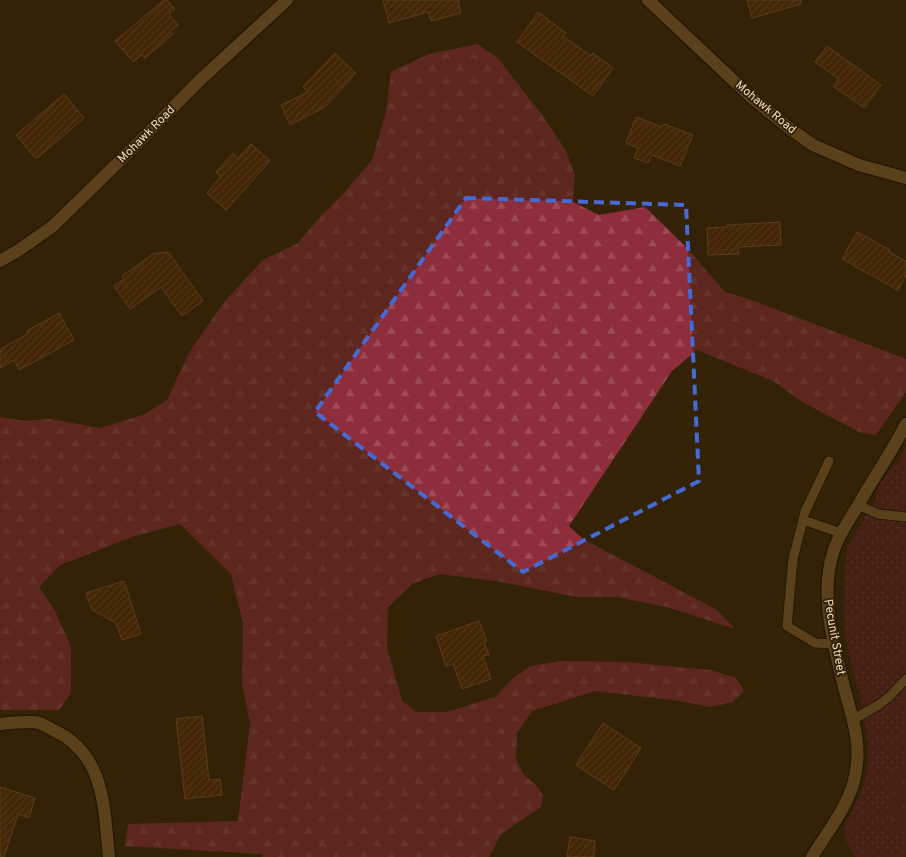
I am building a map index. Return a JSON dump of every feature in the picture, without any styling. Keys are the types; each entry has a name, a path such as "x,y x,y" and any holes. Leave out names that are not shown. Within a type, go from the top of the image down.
{"street":[{"name":"Mohawk Road","path":"0,261 54,226 199,81 288,0"},
{"name":"Mohawk Road","path":"648,0 751,97 813,145 859,165 906,178"},
{"name":"Pecunit Street","path":"812,857 840,814 854,781 858,752 854,719 834,644 828,605 828,578 833,552 841,533 906,426"},
{"path":"0,724 38,723 63,734 80,748 90,762 101,787 109,857"}],"lane":[{"path":"829,462 805,512 793,559 786,626 815,643 834,644"},
{"path":"858,505 878,514 906,516"},
{"path":"803,520 841,533"},
{"path":"854,719 889,697 906,678"}],"highlighted area":[{"path":"466,198 686,205 699,481 523,572 315,412"}],"green space":[{"path":"477,44 497,57 542,115 565,149 575,175 573,202 599,215 645,207 684,245 725,292 754,301 906,359 906,392 876,435 859,432 804,403 773,381 697,350 672,371 569,526 583,539 717,610 735,629 667,607 616,597 577,597 496,581 439,574 412,584 388,607 387,648 402,701 416,712 447,712 495,697 513,678 531,666 560,661 626,662 710,670 736,678 744,691 733,702 710,707 681,701 595,691 532,711 517,733 516,759 524,775 537,786 543,796 541,807 501,834 489,857 262,857 262,854 125,846 128,824 238,821 250,724 242,683 243,623 231,574 180,524 135,536 60,565 39,587 55,611 71,647 71,693 59,710 0,710 0,417 24,421 50,419 100,428 143,415 167,400 190,351 225,301 263,260 298,243 372,160 386,112 391,72 429,54"},
{"path":"906,447 906,857 855,857 846,841 844,828 863,788 869,749 861,699 844,628 844,579 847,550 876,499 881,482 894,464 897,464"},
{"path":"890,768 906,769 906,828 896,830 890,825"}],"building":[{"path":"164,0 167,0 175,9 169,14 178,25 170,31 173,34 145,58 142,55 133,62 115,41"},
{"path":"383,0 458,0 461,13 431,21 428,12 389,23"},
{"path":"747,0 801,0 801,4 752,18"},
{"path":"538,12 566,33 563,36 591,56 593,53 613,68 593,96 517,42"},
{"path":"827,46 881,85 864,108 833,86 839,79 815,62"},
{"path":"335,53 356,73 325,107 290,125 281,105 308,92 303,87"},
{"path":"64,94 84,118 36,159 16,135"},
{"path":"636,117 662,127 664,124 693,135 680,166 652,155 648,163 634,158 638,148 626,143"},
{"path":"251,144 270,161 226,210 207,193 221,176 216,172 233,153 238,158"},
{"path":"780,222 781,245 738,247 739,254 708,255 707,228"},
{"path":"857,232 906,261 906,275 898,290 842,259"},
{"path":"169,253 203,301 182,316 161,287 130,309 114,286 124,279 122,276 153,254"},
{"path":"59,313 74,340 19,370 14,360 0,368 0,349 28,334 27,331"},
{"path":"124,581 141,634 122,640 116,623 92,610 86,593"},
{"path":"479,621 487,641 484,642 489,655 483,656 491,679 462,689 453,664 446,666 436,636"},
{"path":"202,716 209,780 220,779 222,795 185,799 176,719"},
{"path":"603,723 641,748 614,790 576,765"},
{"path":"0,787 35,798 29,818 18,814 4,857 0,857"},
{"path":"570,837 595,841 594,857 567,857"}]}
